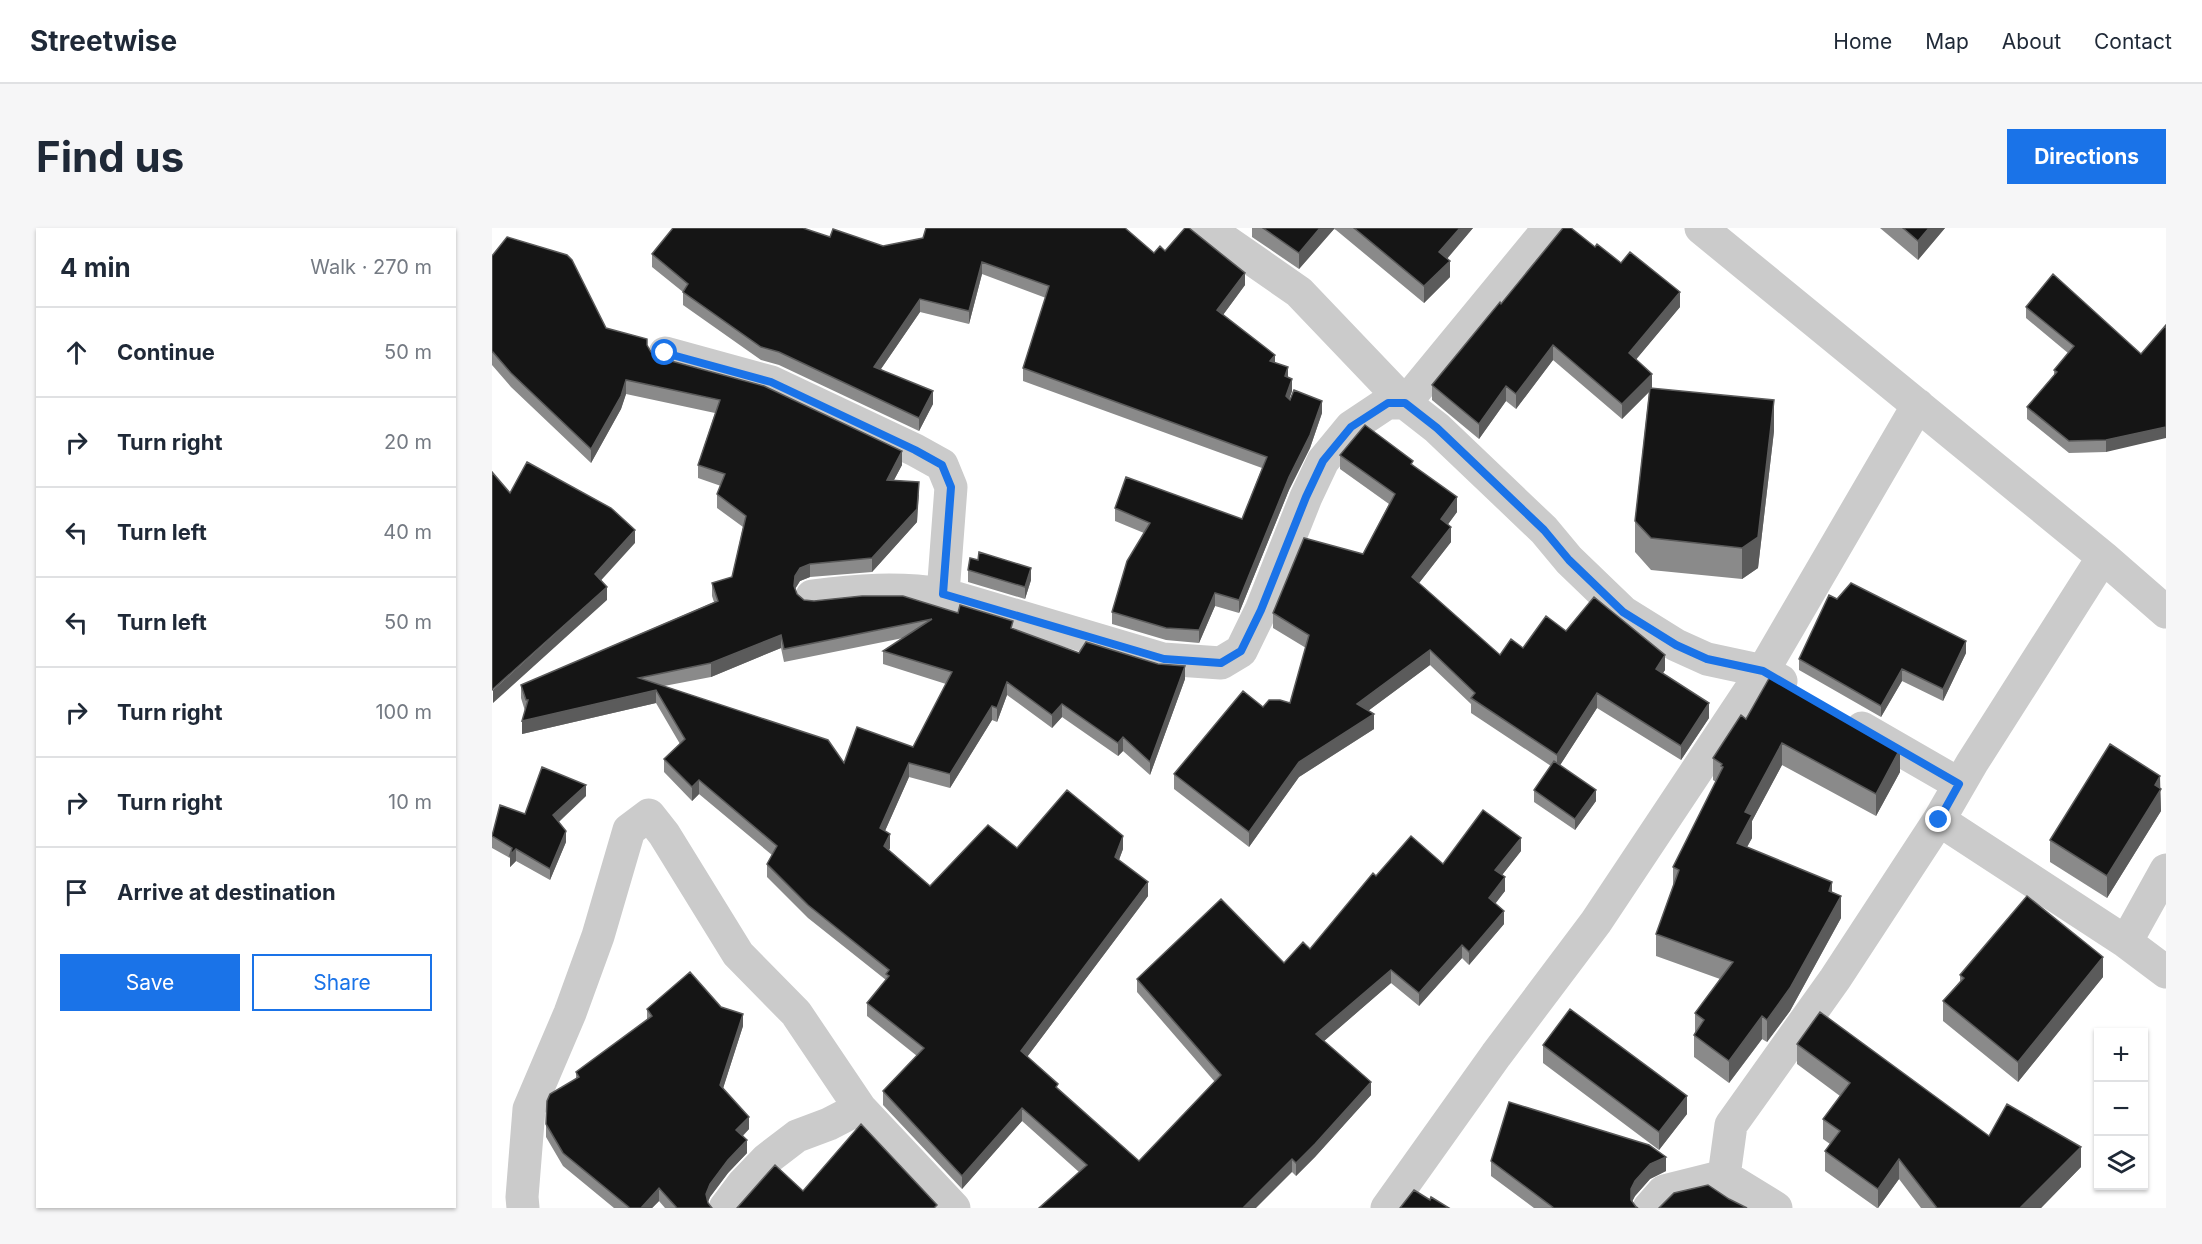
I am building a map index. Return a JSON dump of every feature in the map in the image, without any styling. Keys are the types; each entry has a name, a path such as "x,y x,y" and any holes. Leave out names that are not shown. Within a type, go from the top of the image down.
{"street":[{"path":"1207,228 1299,292 1405,403 1437,428 1544,530 1569,560 1623,612 1676,645 1707,659 1763,671 1805,695"},
{"path":"1405,403 1550,228"},
{"path":"1701,228 2103,557 2166,612"},
{"path":"665,353 771,382 942,465 951,487 943,594"},
{"path":"812,596 865,589 919,590 943,594 1164,659 1221,663 1241,651 1261,610 1306,497 1323,461 1351,427 1388,403 1405,403"},
{"path":"1387,1208 1496,1055 1596,922 1763,671 1918,405"},
{"path":"1724,1176 1731,1125 1835,979 1939,820 1959,784 2103,557"},
{"path":"1836,713 1959,784"},
{"path":"523,1208 529,1109 574,1002 598,936 629,830 649,815 664,834 738,954 796,1013 860,1108 954,1208"},
{"path":"1939,820 2126,942 2166,972"},
{"path":"2126,942 2166,870"},
{"path":"725,1208 743,1184 767,1159 797,1136 829,1124 860,1108"},
{"path":"1649,1208 1664,1191 1724,1176 1776,1208"}],"building":[{"path":"673,228 803,228 830,237 833,229 883,246 923,238 926,228 1125,228 1154,253 1160,246 1165,251 1185,228 1189,228 1245,273 1217,310 1275,355 1270,361 1288,367 1285,376 1292,379 1286,396 1290,400 1294,390 1322,401 1310,435 1289,477 1239,600 1215,593 1199,630 1166,628 1112,612 1127,561 1150,523 1115,508 1126,477 1242,519 1267,457 1023,368 1049,286 982,262 969,311 920,299 874,367 933,391 919,418 779,352 761,347 683,292 688,284 652,254"},
{"path":"1263,228 1320,228 1299,253"},
{"path":"1354,228 1460,228 1439,252 1450,261 1424,286"},
{"path":"1563,228 1571,228 1595,247 1597,244 1621,263 1630,252 1680,292 1629,353 1652,374 1622,404 1553,345 1516,394 1506,386 1479,424 1432,385"},
{"path":"1903,228 1929,228 1918,241"},
{"path":"507,237 567,255 572,260 606,328 647,339 651,352 660,358 764,386 902,451 887,480 919,482 917,509 872,558 810,564 800,568 795,576 794,586 797,594 804,600 903,596 958,613 960,605 1013,621 1011,628 1079,653 1086,642 1158,664 1185,666 1150,762 1123,737 1118,743 1062,704 1052,715 1007,682 997,708 992,706 950,774 909,763 880,828 890,834 884,846 930,886 988,825 1017,848 1067,790 1123,836 1115,857 1148,882 1021,1051 1058,1084 1056,1087 1139,1161 1221,1075 1137,979 1221,899 1284,963 1303,942 1310,949 1373,873 1376,876 1411,836 1443,864 1483,810 1521,838 1495,870 1505,877 1489,898 1504,911 1469,952 1462,945 1419,993 1391,970 1316,1034 1371,1082 1296,1163 1292,1159 1243,1208 1039,1208 1087,1165 1022,1108 962,1176 883,1091 924,1048 867,1003 889,976 886,974 889,970 808,905 767,864 777,846 699,780 692,787 664,759 685,739 656,690 522,721 528,700 526,700 521,685 718,601 712,583 732,577 746,516 717,494 725,474 698,465 720,400 626,380 621,396 591,449 511,373 492,351 492,256","holes":["932,619 883,651 952,672 913,747 857,727 844,763 828,740 639,678 711,663 781,635 784,649"]},
{"path":"2053,274 2141,354 2166,325 2166,427 2106,440 2069,441 2027,407 2057,372 2054,370 2074,346 2026,307"},
{"path":"1650,388 1774,400 1758,537 1742,548 1651,538 1635,521"},
{"path":"1365,425 1413,461 1411,464 1457,497 1441,519 1451,527 1412,577 1500,655 1511,639 1523,648 1546,616 1566,631 1594,597 1665,655 1656,669 1709,703 1681,746 1597,693 1557,755 1471,698 1475,693 1430,650 1357,704 1374,714 1299,762 1249,832 1174,774 1243,691 1263,707 1269,700 1290,703 1309,635 1273,613 1304,538 1363,554 1395,494 1340,455"},
{"path":"527,462 611,508 635,530 595,574 607,587 492,690 492,472 510,493"},
{"path":"979,552 1031,568 1025,587 968,570 970,558 978,560"},
{"path":"1851,583 1966,641 1943,689 1902,669 1881,706 1799,659 1829,595 1837,599"},
{"path":"1771,675 1900,749 1876,794 1782,743 1745,812 1752,815 1737,843 1832,882 1829,891 1841,896 1790,988 1767,1020 1762,1016 1729,1061 1694,1035 1704,1020 1695,1013 1733,962 1656,934 1679,870 1673,867 1723,767 1713,758 1741,715 1746,719"},
{"path":"2110,744 2160,776 2155,785 2161,789 2107,876 2050,840"},
{"path":"1554,761 1596,790 1575,819 1534,790"},
{"path":"542,767 586,785 553,815 566,831 550,869 516,849 510,855 512,848 492,836 500,805 525,814"},
{"path":"2027,896 2103,957 2018,1062 1943,1001 1964,978 1960,975"},
{"path":"690,972 721,1007 743,1014 720,1085 749,1117 736,1130 747,1140 710,1184 706,1194 712,1208 677,1208 659,1188 641,1208 630,1208 563,1153 546,1124 547,1101 550,1094 579,1077 576,1072 652,1016 647,1009"},
{"path":"1570,1009 1687,1096 1659,1132 1543,1045"},
{"path":"1820,1012 1989,1136 2007,1104 2081,1147 2020,1208 1937,1208 1899,1159 1878,1189 1825,1151 1840,1131 1823,1119 1850,1083 1797,1044"},
{"path":"1509,1102 1649,1145 1666,1157 1650,1164 1635,1181 1631,1189 1631,1200 1638,1208 1554,1208 1491,1161"},
{"path":"861,1124 937,1205 934,1208 737,1208 775,1165 803,1191"},
{"path":"1708,1185 1747,1208 1659,1208 1674,1193"},
{"path":"1414,1190 1430,1200 1431,1197 1449,1208 1400,1208"}],"route":[{"path":"665,353 771,382 942,465 951,487 943,594 1164,659 1221,663 1241,651 1261,610 1306,497 1323,461 1351,427 1388,403 1405,403 1437,428 1544,530 1569,560 1623,612 1676,645 1707,659 1763,671 1959,784 1939,820"}]}
